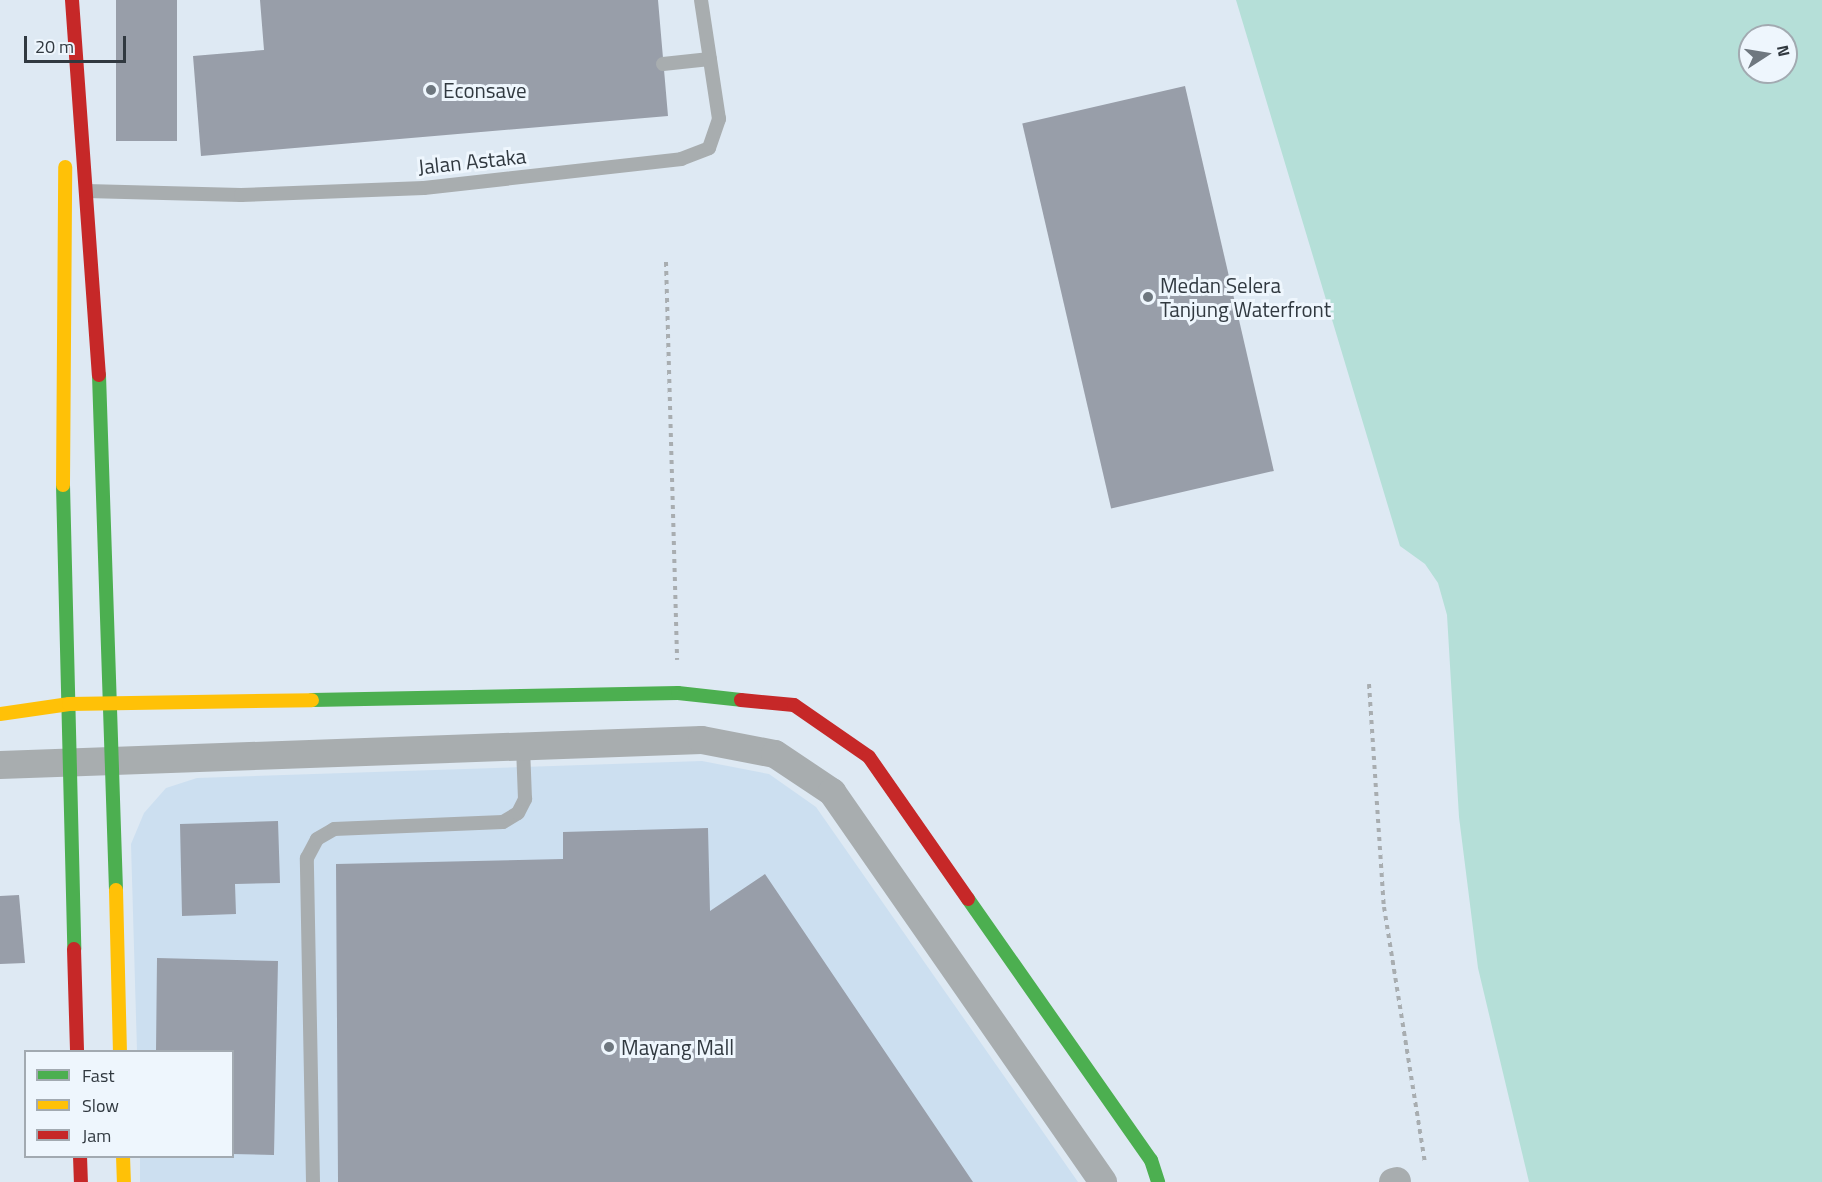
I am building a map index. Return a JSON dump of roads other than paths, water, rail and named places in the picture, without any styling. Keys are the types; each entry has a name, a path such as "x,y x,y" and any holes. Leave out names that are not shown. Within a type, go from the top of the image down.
{"street":[{"path":"65,132 67,0"},
{"path":"72,0 105,454 120,1050"},
{"path":"65,156 62,456 77,1050"},
{"path":"0,714 69,704 678,693 794,705 869,757 1151,1160 1158,1182"},
{"path":"0,765 113,763 702,740 775,754 832,792 1103,1182"},
{"path":"80,1158 81,1182"},
{"path":"123,1158 124,1182"}],"lane":[{"name":"Jalan Astaka","path":"86,191 241,195 424,188 681,159 709,148 719,119 701,0"},
{"path":"663,64 710,59"},
{"path":"313,1182 307,858 316,839 334,829 503,822 518,813 525,799 523,747"}],"place":[{"name":"Econsave","path":"431,90"},
{"name":"Medan Selera Tanjung Waterfront","path":"1148,297"},
{"name":"Mayang Mall","path":"609,1047"}]}
